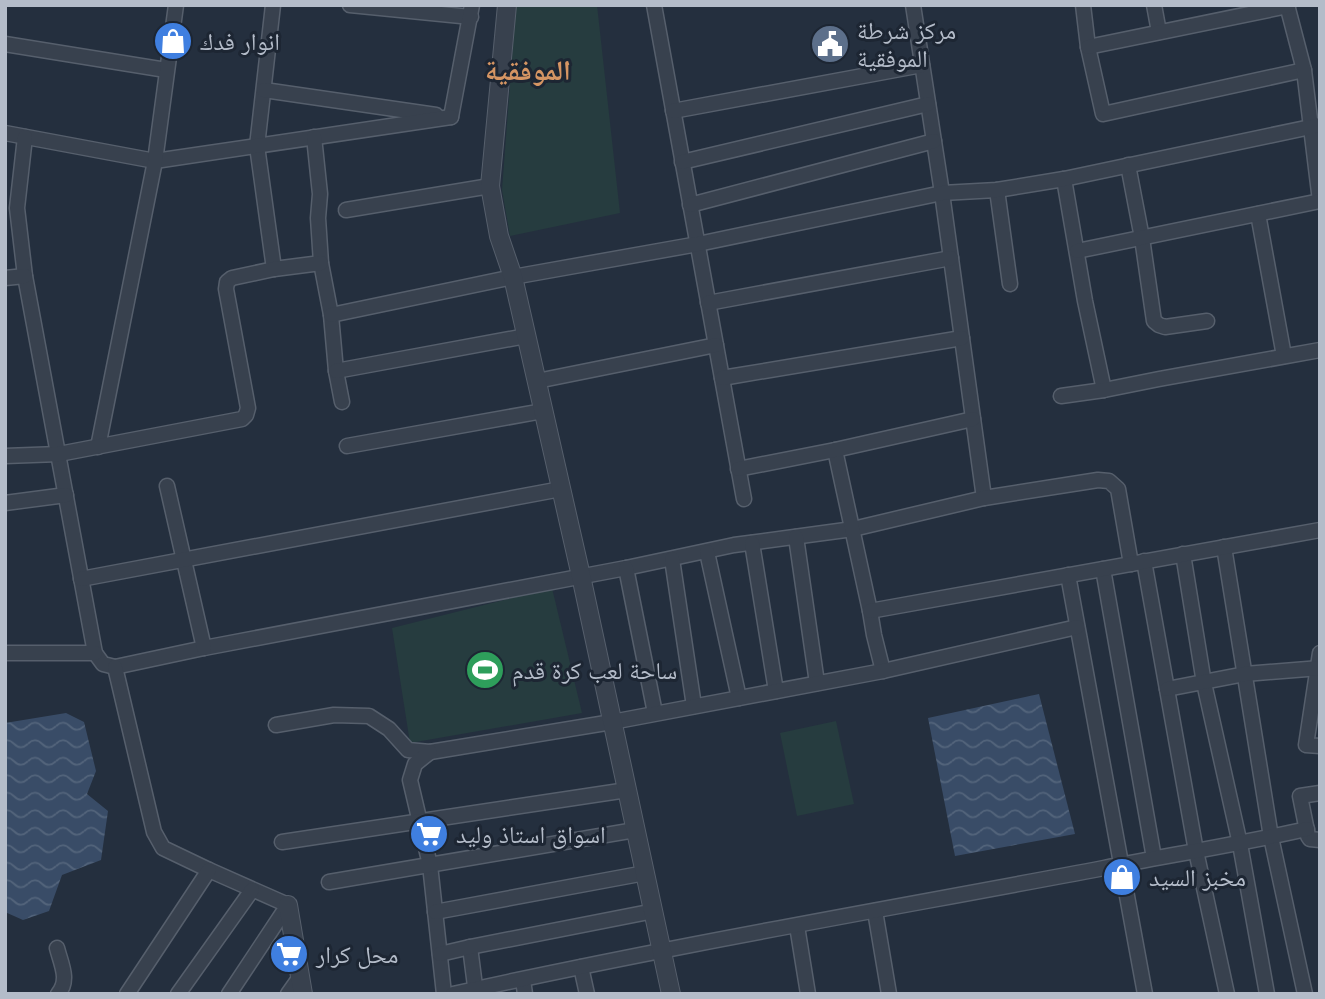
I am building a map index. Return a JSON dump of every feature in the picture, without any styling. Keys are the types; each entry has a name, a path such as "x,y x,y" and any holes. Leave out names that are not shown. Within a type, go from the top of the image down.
{"street":[{"path":"97,447 155,161 176,5"},
{"path":"273,5 257,146 274,269"},
{"path":"506,5 490,186 499,236 513,277 581,576 663,951 669,994"},
{"path":"654,5 744,499"},
{"path":"913,5 984,498"},
{"path":"1083,5 1088,47 1103,114 1304,70"},
{"path":"1154,5 1159,32"},
{"path":"1077,251 1320,201 1315,126 1287,5 1088,47"},
{"path":"359,6 471,11 451,117"},
{"path":"5,44 166,70"},
{"path":"673,111 922,65"},
{"path":"264,90 451,117"},
{"path":"682,162 928,104"},
{"path":"5,133 155,161 451,117"},
{"path":"331,315 513,277 698,244 942,193 997,190 1064,179 1315,126"},
{"path":"24,137 11,209 59,454 94,653 103,664 115,667 752,543 853,529 984,498 1098,480 1109,481 1118,489 1167,689 1196,851 1227,994"},
{"path":"314,138 320,194 317,218 321,262 342,402"},
{"path":"690,205 934,141"},
{"path":"1128,165 1154,321 1165,327 1208,321"},
{"path":"1064,179 1104,390"},
{"path":"346,210 490,186"},
{"path":"997,190 1010,284"},
{"path":"1258,214 1284,356"},
{"path":"708,303 951,258"},
{"path":"5,456 59,454 242,419 248,408 226,289 227,282 232,278 274,269 321,262"},
{"path":"5,278 25,276"},
{"path":"336,371 526,336"},
{"path":"722,378 962,338"},
{"path":"537,381 716,345"},
{"path":"1061,396 1320,350"},
{"path":"347,446 543,411"},
{"path":"738,469 973,419"},
{"path":"835,450 883,671"},
{"path":"167,486 204,648"},
{"path":"81,579 561,489"},
{"path":"5,503 66,495"},
{"path":"870,611 1320,530"},
{"path":"796,537 817,683"},
{"path":"752,543 776,691"},
{"path":"1224,547 1271,837 1305,994"},
{"path":"707,552 739,698"},
{"path":"1183,554 1204,683 1240,844 1268,994"},
{"path":"672,559 694,706"},
{"path":"626,568 655,713"},
{"path":"1103,569 1154,858"},
{"path":"1068,575 1145,994"},
{"path":"276,726 334,715 369,716 389,729 408,750 430,752 612,722 883,671 1077,627"},
{"path":"5,653 94,653"},
{"path":"1167,689 1319,663 1306,745 1320,746"},
{"path":"115,667 154,832 163,848 288,905"},
{"path":"430,752 415,764 410,780 430,865 444,994"},
{"path":"282,842 627,790"},
{"path":"1320,793 1300,796 1310,839 1320,839"},
{"path":"453,994 524,987 581,967 1121,864 1240,844 1307,829"},
{"path":"329,883 635,831"},
{"path":"127,994 209,870"},
{"path":"435,912 645,873"},
{"path":"178,994 251,890"},
{"path":"288,905 301,986 288,994"},
{"path":"229,994 288,905"},
{"path":"440,954 654,911"},
{"path":"876,911 889,994"},
{"path":"797,926 808,994"},
{"path":"470,947 476,991"},
{"path":"57,948 65,976 63,988 58,994"},
{"path":"581,967 587,994"}],"green space":[{"path":"516,5 597,5 620,213 510,236 502,190"},
{"name":"ساحة لعب كرة قدم","path":"552,588 582,713 410,743 392,628"},
{"path":"836,721 854,804 797,816 780,733"}],"water":[{"path":"1039,694 1075,834 955,856 928,718"},
{"path":"66,713 84,722 96,771 87,794 108,811 101,860 62,875 49,911 23,920 5,912 5,723"}],"place":[{"name":"انوار فدك","path":"173,41"},
{"name":"مركز شرطة الموفقية","path":"830,44"},
{"name":"ساحة لعب كرة قدم","path":"485,670"},
{"name":"اسواق استاذ وليد","path":"429,834"},
{"name":"مخبز السيد","path":"1122,877"},
{"name":"محل كرار","path":"289,954"}],"district":[{"name":"الموفقية","path":"528,70"}]}
